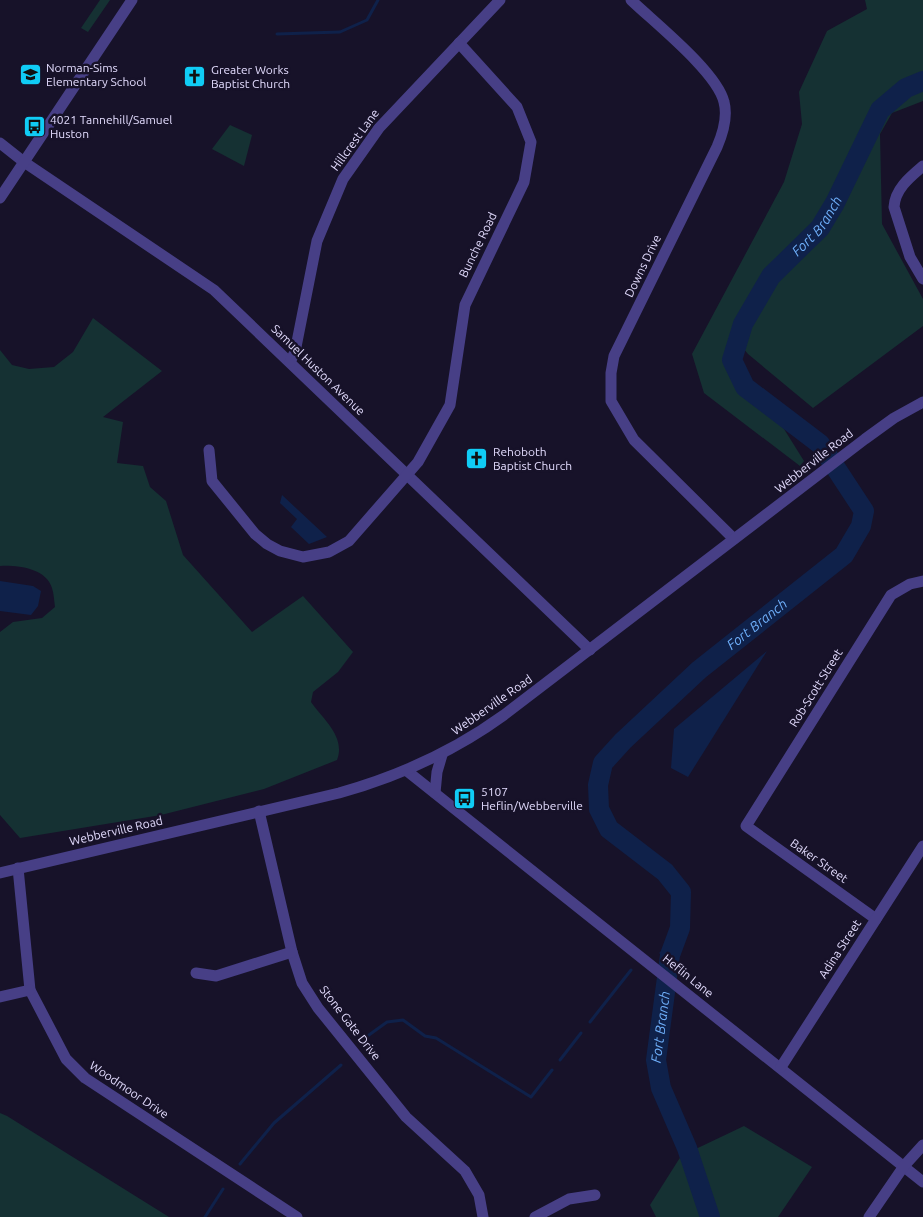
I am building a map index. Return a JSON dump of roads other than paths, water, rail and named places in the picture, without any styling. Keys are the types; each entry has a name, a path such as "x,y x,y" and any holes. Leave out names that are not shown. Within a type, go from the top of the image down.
{"street":[{"path":"0,198 132,0"},
{"name":"Hillcrest Lane","path":"290,362 294,356 317,241 343,179 379,128 500,0"},
{"name":"Downs Drive","path":"631,0 714,80 724,102 724,125 717,147 614,356 611,373 611,401 634,440 734,539"},
{"name":"Bunche Road","path":"209,450 212,481 255,534 280,551 303,557 329,552 349,541 409,475 450,405 465,305 524,182 531,142 517,106 459,43"},
{"name":"Samuel Huston Avenue","path":"0,143 24,162 202,281 409,475 590,650"},
{"path":"923,166 901,187 894,200 894,207 910,257 923,279"},
{"name":"Webberville Road","path":"0,874 18,868 348,790 407,771 442,754 488,726 854,447 894,418 923,402"},
{"name":"Rob-Scott Street","path":"746,826 891,595 910,584 923,581"},
{"path":"435,793 437,772 442,754"},
{"name":"Heflin Lane","path":"407,771 923,1182"},
{"name":"Stone Gate Drive","path":"259,811 292,952 302,983 318,1008 406,1117 465,1171 479,1195 483,1217"},
{"name":"Baker Street","path":"746,826 876,919"},
{"name":"Adina Street","path":"781,1067 923,846"},
{"name":"Woodmoor Drive","path":"18,868 30,990 66,1059 85,1078 297,1217"},
{"path":"196,972 216,976 292,952"},
{"path":"0,998 30,990"},
{"path":"869,1217 904,1166 923,1145"},
{"path":"535,1217 569,1199 595,1195"}],"water":[{"path":"282,495 327,537 309,544 291,527 297,519 280,503"},
{"path":"0,581 33,586 41,591 38,606 31,615 0,611"},
{"path":"767,651 688,777 671,768 674,729"}],"waterway":[{"path":"277,34 340,32 367,20 378,0"},
{"name":"Fort Branch","path":"710,1217 687,1148 661,1088 656,1060 670,955 680,928 681,892 665,872 609,829 599,809 598,785 603,763 623,741 699,670 844,555 861,526 864,511 820,444 745,387 732,360 743,324 771,276 820,228 835,203 880,110 906,88 923,81"},
{"path":"661,953 673,947"},
{"path":"590,1022 631,970"},
{"path":"362,1040 387,1022 403,1020 425,1036 436,1038 531,1097 552,1070"},
{"path":"560,1060 581,1033"},
{"path":"240,1164 274,1123 341,1065"},
{"path":"205,1217 223,1189"}],"place":[{"name":"Norman-Sims Elementary School","path":"30,75"},
{"name":"Greater Works Baptist Church","path":"195,77"},
{"name":"4021 Tannehill/Samuel Huston","path":"34,127"},
{"name":"Rehoboth Baptist Church","path":"477,459"},
{"name":"5107 Heflin/Webberville","path":"465,799"}]}
